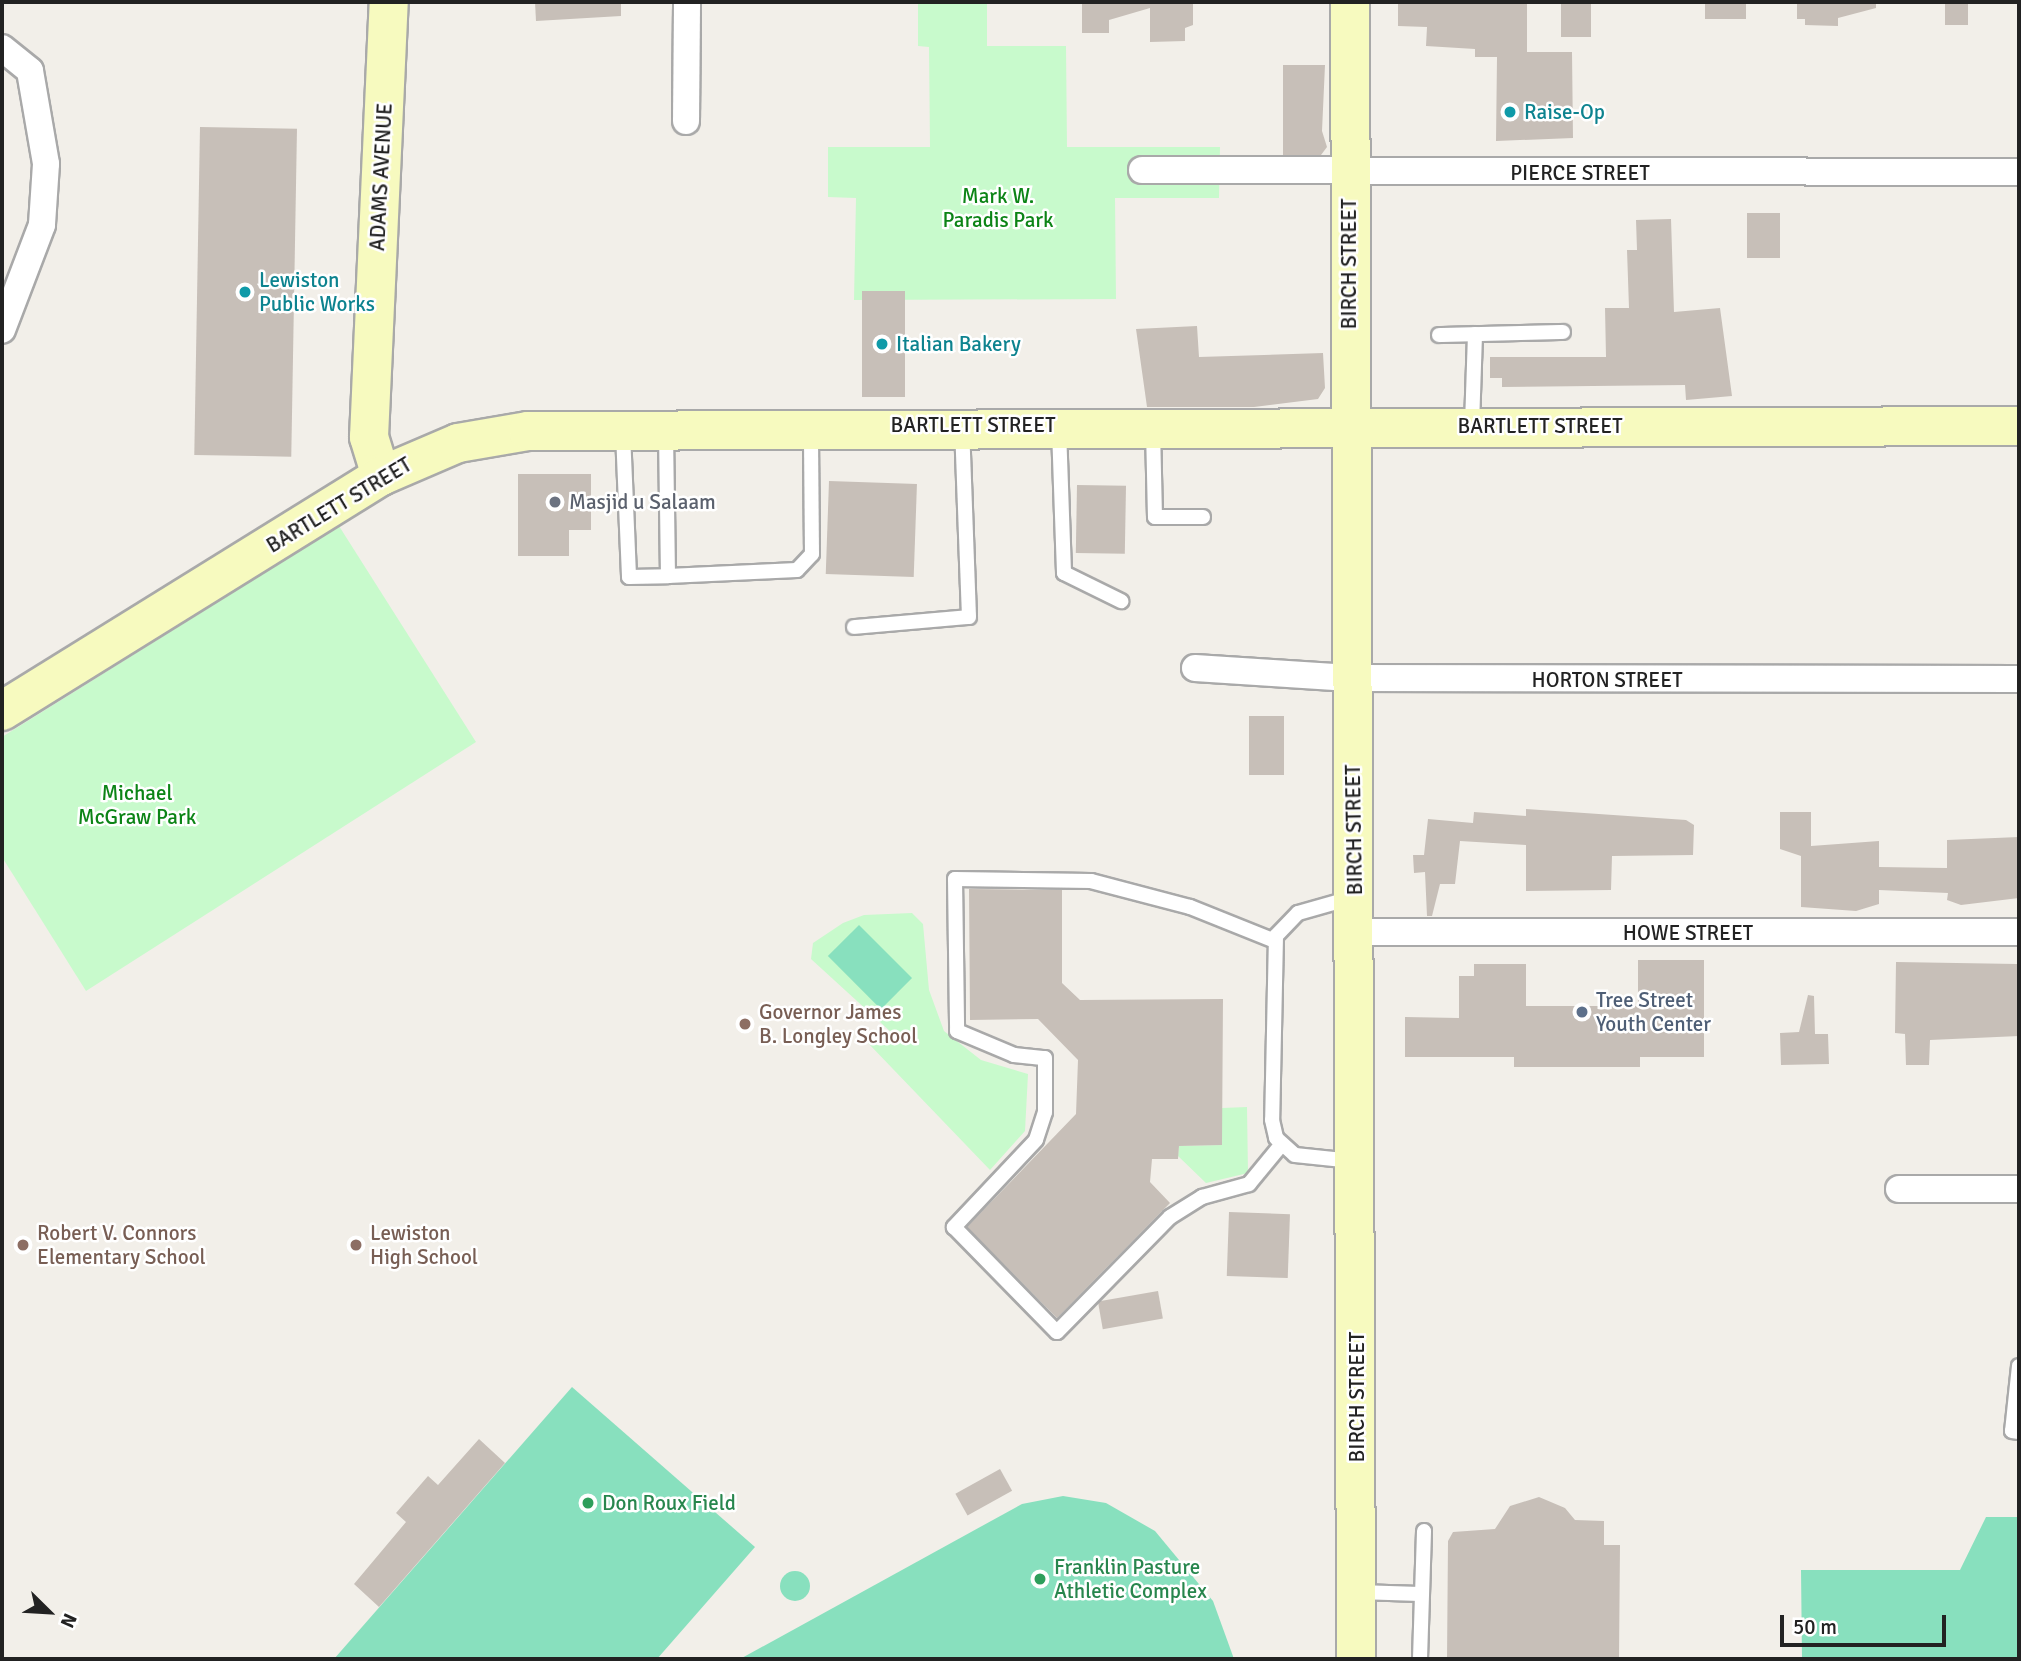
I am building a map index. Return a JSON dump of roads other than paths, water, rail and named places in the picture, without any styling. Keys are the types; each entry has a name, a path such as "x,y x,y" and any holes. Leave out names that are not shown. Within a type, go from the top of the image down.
{"street":[{"name":"ADAMS AVENUE","path":"381,476 371,458 369,425 389,2"},
{"path":"686,121 687,2"},
{"name":"BIRCH STREET","path":"1350,2 1350,678 1358,1161 1356,1659"},
{"path":"2,48 30,71 46,192 42,225 2,330"},
{"name":"PIERCE STREET","path":"1142,170 1349,173 2019,172"},
{"name":"BARTLETT STREET","path":"2,711 381,476 458,443 528,430 962,425 2019,426"},
{"name":"HORTON STREET","path":"1195,668 1350,678 2019,678"},
{"name":"HOWE STREET","path":"1356,914 2019,932"},
{"path":"1899,1189 2019,1189"}],"lane":[{"path":"1439,335 1563,332"},
{"path":"1472,426 1475,334"},
{"path":"854,627 969,617 962,425"},
{"path":"1059,425 1065,573 1121,601"},
{"path":"1153,425 1155,517 1203,517"},
{"path":"623,428 629,577 797,570 811,554 810,427"},
{"path":"666,428 668,576"},
{"path":"1275,942 1183,905 1091,881 955,879 957,1031 1004,1052 1045,1058 1045,1112 1037,1140 954,1227 1057,1332 1170,1217 1202,1197 1250,1184 1281,1145"},
{"path":"1356,914 1298,914 1275,942 1272,1120 1281,1145 1301,1157 1358,1161"},
{"path":"2019,1366 2012,1431 2019,1432"},
{"path":"1420,1659 1424,1531"},
{"path":"1357,1592 1420,1594"}],"place":[{"name":"Raise-Op","path":"1510,112"},
{"name":"Lewiston Public Works","path":"245,292"},
{"name":"Italian Bakery","path":"882,344"},
{"name":"Masjid u Salaam","path":"555,502"},
{"name":"Tree Street Youth Center","path":"1582,1012"},
{"name":"Governor James B. Longley School","path":"745,1024"},
{"name":"Robert V. Connors Elementary School","path":"23,1245"},
{"name":"Lewiston High School","path":"356,1245"},
{"name":"Don Roux Field","path":"588,1503"},
{"name":"Franklin Pasture Athletic Complex","path":"1040,1579"}],"park label":[{"name":"Mark W. Paradis Park","path":"998,208"},
{"name":"Michael McGraw Park","path":"137,805"}]}
